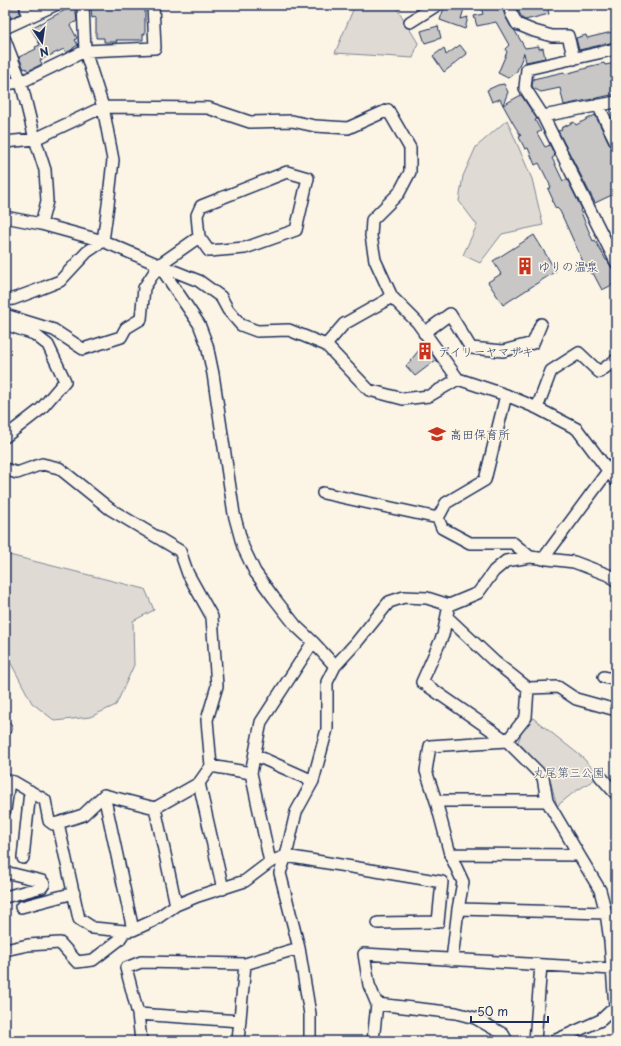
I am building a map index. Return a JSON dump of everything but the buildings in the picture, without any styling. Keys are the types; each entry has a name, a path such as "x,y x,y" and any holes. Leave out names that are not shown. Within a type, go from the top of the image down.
{"street":[{"path":"26,5 27,18"},
{"path":"5,28 55,5"},
{"path":"5,300 60,281 86,252 103,241 113,160 103,107 85,51 83,5"},
{"path":"5,84 21,82 85,51 155,48 153,5"},
{"path":"410,22 437,5"},
{"path":"509,5 511,13 517,24 552,36 568,36 574,59"},
{"path":"5,40 21,82 35,139 45,170 47,201 42,224"},
{"path":"616,49 527,69 525,88 544,116 616,262"},
{"path":"544,116 616,102"},
{"path":"598,105 616,142"},
{"path":"5,142 35,139 103,107 208,108 250,122 292,121 315,126 348,128 388,110 410,148 410,172 399,193 372,220 371,236 375,260 392,297 417,322 458,379 506,395 538,408 577,429 616,482"},
{"path":"287,172 308,178 296,230 245,248 210,250 199,237 197,215 202,206 287,172"},
{"path":"5,217 42,224 103,241 199,281 221,297 228,310 241,325 257,331 288,330 326,345 369,390 403,399 429,396 458,379"},
{"path":"5,315 54,330 82,349 121,336 126,328 141,319 144,288 159,265 199,237"},
{"path":"159,265 199,324 206,345 213,374 234,514 243,547 255,572 274,598 296,626 335,666"},
{"path":"326,345 344,324 392,297"},
{"path":"424,333 450,314 471,348 503,350 533,343 540,324"},
{"path":"5,324 34,334 48,345 64,381 41,409 5,437"},
{"path":"538,408 551,371 579,352 599,372 616,360"},
{"path":"506,395 485,480 446,503 438,518 442,528 470,543 513,544 530,557"},
{"path":"5,469 17,473 42,464 59,468 110,509 180,551 188,574 212,617 217,686 207,720 211,766 199,783 154,808 104,795"},
{"path":"543,559 608,471"},
{"path":"323,494 438,518"},
{"path":"310,1041 310,1014 299,948 280,873 286,856 296,812 313,781 327,729 327,682 335,666 356,643 389,602 404,597 427,598 449,605 478,593 494,571 506,561 530,557 574,562 611,576 616,581"},
{"path":"449,605 443,635 422,682 507,740 543,777 547,801 600,890 613,940 612,969 615,1008 601,1020 554,1041"},
{"path":"447,617 495,662 528,688 558,687 576,699 616,710"},
{"path":"270,862 251,773 261,722 313,642"},
{"path":"604,677 616,680"},
{"path":"452,960 463,882 450,854 436,801 426,771 430,746 507,740 526,717 528,688"},
{"path":"255,755 313,781"},
{"path":"211,766 251,773"},
{"path":"600,776 616,794"},
{"path":"5,810 9,781 14,782 45,800 49,821 53,824 83,815 104,795"},
{"path":"199,783 223,889"},
{"path":"23,858 30,791"},
{"path":"104,795 129,930"},
{"path":"436,801 547,801"},
{"path":"154,808 176,905"},
{"path":"58,823 79,919 94,928 129,930"},
{"path":"450,854 579,855"},
{"path":"5,950 28,945 60,943 77,962 93,960 119,940 129,930 152,921 176,905 198,896 245,881 270,862 286,856 442,882 438,922 378,923"},
{"path":"5,872 42,881 44,884 42,886 5,897"},
{"path":"21,907 74,893"},
{"path":"458,909 606,912"},
{"path":"142,1041 138,1014 126,968 141,962 245,964 299,948"},
{"path":"373,1041 377,1004 369,985 364,954 612,969"},
{"path":"238,1041 245,964"},
{"path":"535,1041 541,965"},
{"path":"377,1004 456,1013 475,1018 503,1034 507,1041"},
{"path":"138,1014 240,1021"}],"green space":[{"path":"355,5 395,5 418,43 413,58 335,53"},
{"path":"507,120 532,179 543,225 502,234 480,263 463,255 477,225 459,201 463,176 476,147"},
{"path":"5,554 145,589 154,610 133,621 134,665 116,705 90,717 55,721 32,703 5,652"},
{"name":"丸尾第三公園","path":"533,718 582,757 600,776 573,793 557,806 549,776 518,742 521,734"}],"place":[{"name":"ゆりの温泉","path":"525,266"},
{"name":"デイリーヤマザキ","path":"425,351"},
{"name":"高田保育所","path":"437,434"}]}
